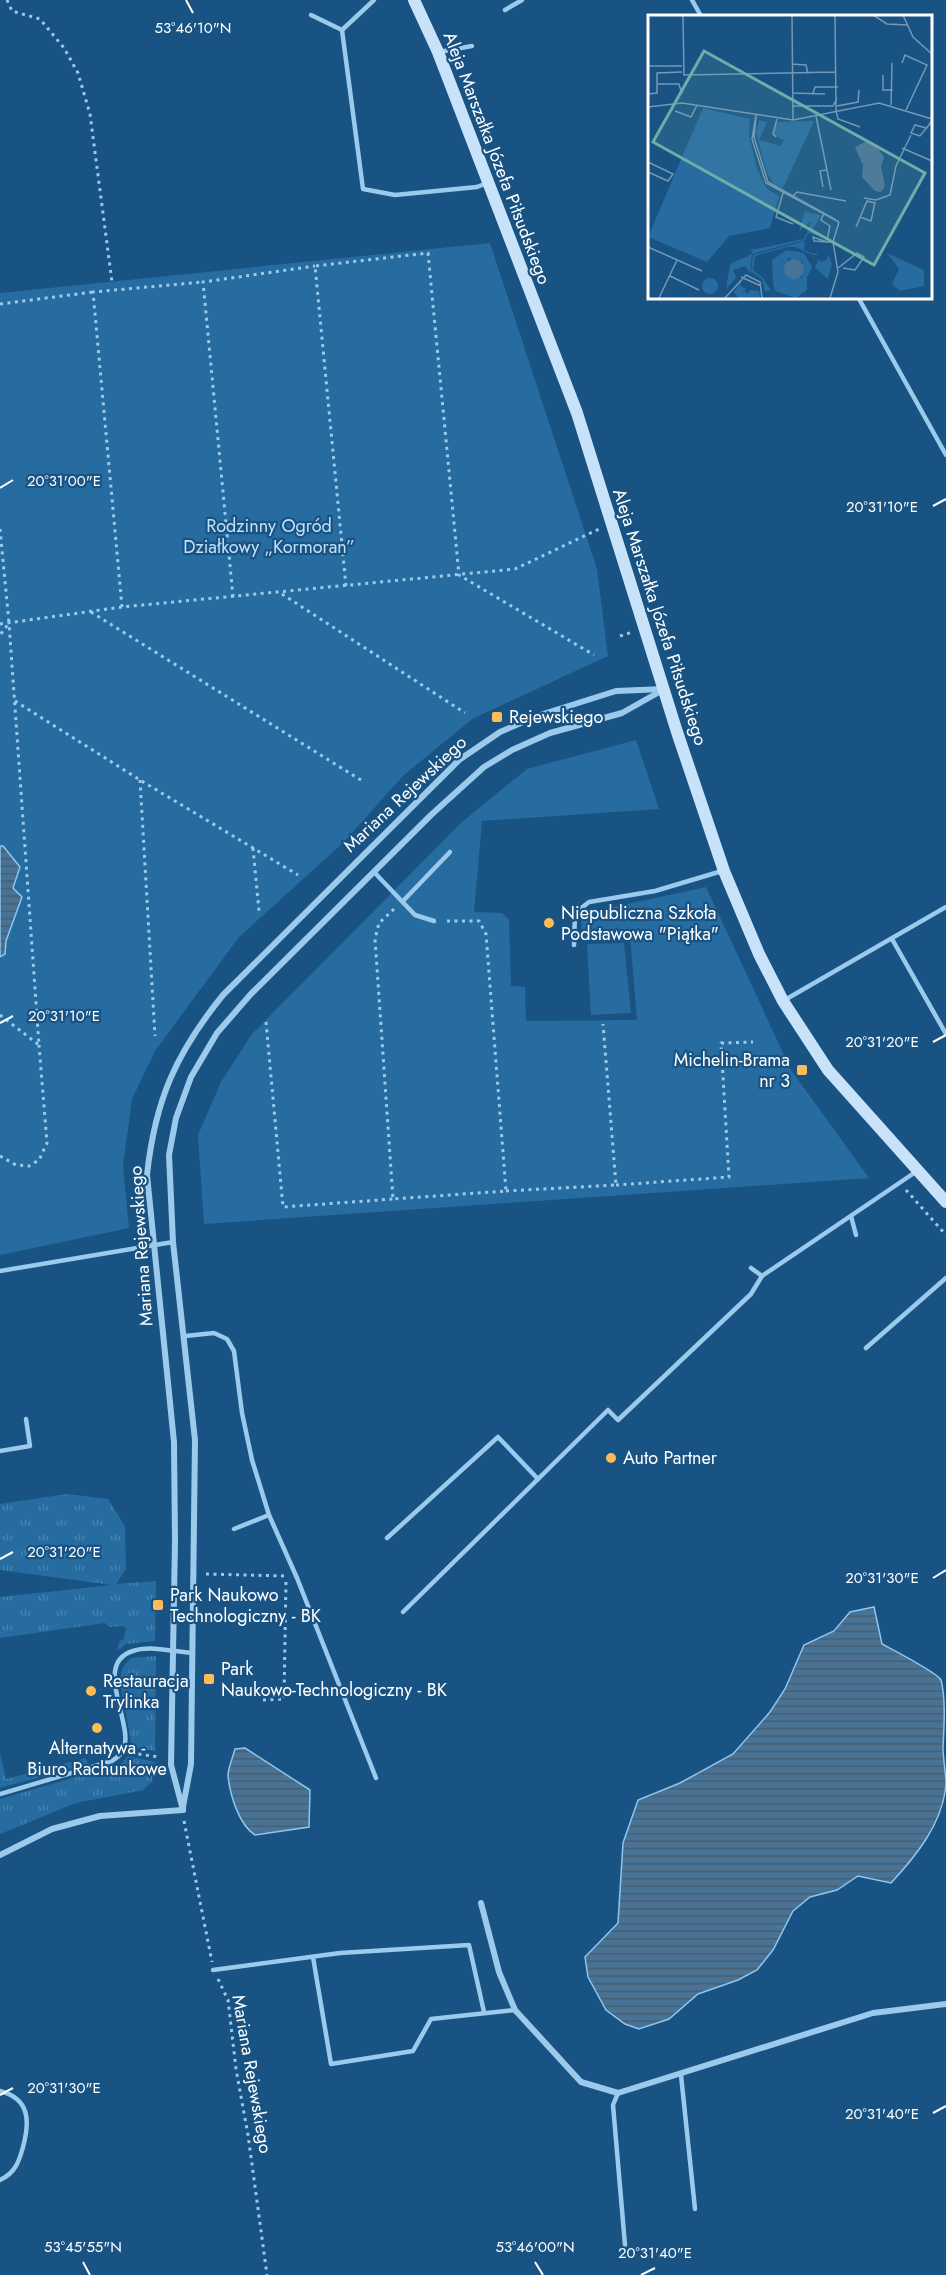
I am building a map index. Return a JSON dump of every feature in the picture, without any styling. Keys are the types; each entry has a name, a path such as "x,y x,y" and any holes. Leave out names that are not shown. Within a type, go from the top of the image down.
{"street":[{"name":"Aleja Marszałka Józefa Piłsudskiego","path":"414,0 438,52 577,413 724,871 759,954 783,1001 828,1070 946,1202"},
{"name":"Mariana Rejewskiego","path":"183,1810 191,1764 195,1440 173,1242 168,1155 176,1118 191,1077 217,1033 250,995 430,815 484,767 512,750 550,733 622,713 664,689"},
{"name":"Mariana Rejewskiego","path":"183,1810 171,1765 176,1541 174,1442 147,1175 150,1145 158,1107 172,1070 200,1024 223,995 459,760 500,732 530,719 616,691 664,689"},
{"path":"1,1853 52,1829 100,1816 183,1810"},
{"path":"481,1903 499,1972 515,2010 581,2082 618,2093 873,2013 946,2004"}],"lane":[{"path":"342,30 374,0"},
{"path":"505,10 522,0"},
{"path":"692,0 700,15"},
{"path":"311,15 342,30"},
{"path":"342,30 363,189 395,195 477,187 488,182"},
{"path":"438,52 472,46"},
{"path":"859,298 946,455"},
{"path":"403,901 450,852"},
{"path":"574,945 575,913 589,902 655,891 724,871"},
{"path":"374,872 415,915 434,921"},
{"path":"783,1001 946,907"},
{"path":"892,939 946,1034"},
{"path":"403,1612 608,1410 618,1420 751,1294 762,1276 917,1171"},
{"path":"851,1216 856,1236"},
{"path":"0,1271 173,1242"},
{"path":"751,1268 762,1276"},
{"path":"866,1348 946,1278"},
{"path":"185,1336 214,1333 227,1338 234,1351 248,1441 269,1515 376,1778"},
{"path":"0,1451 30,1446 26,1419"},
{"path":"387,1538 498,1437 538,1479"},
{"path":"234,1529 269,1515"},
{"path":"0,1794 112,1761 123,1751 125,1739 114,1674 119,1661 132,1651 155,1649 193,1653"},
{"path":"213,1970 313,1957 469,1945 484,2012"},
{"path":"313,1957 331,2064 413,2051 431,2019 515,2010"},
{"path":"681,2075 694,2209"},
{"path":"0,2091 16,2096 26,2112 28,2128 18,2167 0,2180"},
{"path":"618,2093 613,2105 625,2246"}],"path":[{"path":"7,0 12,11 40,19 64,48 78,73 90,114 112,282"},
{"path":"0,304 93,292 203,282 428,253 459,575"},
{"path":"315,266 346,586"},
{"path":"203,282 233,597"},
{"path":"93,292 122,607"},
{"path":"0,624 122,607 515,569 611,524"},
{"path":"0,529 15,700 47,1143 39,1160 29,1166 16,1165 0,1156"},
{"path":"459,575 594,655"},
{"path":"281,593 465,713"},
{"path":"90,611 364,782"},
{"path":"0,635 9,623"},
{"path":"15,700 140,780 298,875"},
{"path":"140,780 155,1036"},
{"path":"252,848 259,910"},
{"path":"393,1199 375,939 379,923 403,901"},
{"path":"434,921 479,921 486,934 506,1191"},
{"path":"0,1015 39,1045"},
{"path":"266,1022 283,1208 729,1177 721,1043 753,1042"},
{"path":"603,1024 616,1185"},
{"path":"908,1193 946,1234"},
{"path":"263,1700 284,1700 288,1557"},
{"path":"206,1574 286,1576"},
{"path":"123,1751 159,1757"},
{"name":"Mariana Rejewskiego","path":"183,1810 213,1970 228,2000 267,2275"}],"green space":[{"name":"Rodzinny Ogród Działkowy „Kormoran”","path":"490,243 597,569 608,656 472,719 403,776 343,843 239,937 155,1051 132,1099 123,1166 129,1228 0,1255 0,293"},
{"path":"636,740 659,809 482,821 474,912 502,913 509,919 511,986 525,987 526,1021 637,1020 630,936 582,938 581,914 706,887 791,1070 869,1178 204,1224 198,1135 221,1082 252,1034 462,822 527,769"},
{"path":"624,943 631,1013 591,1015 587,944"},
{"path":"67,1494 108,1499 125,1526 126,1569 116,1584 156,1581 155,1641 126,1644 117,1651 126,1628 109,1627 105,1623 0,1638 0,1597 112,1585 0,1570 0,1504"},
{"path":"156,1656 155,1751 131,1747 121,1674 122,1669 131,1658"},
{"path":"0,1753 6,1779 86,1758 88,1764 0,1788"},
{"path":"128,1756 155,1762 152,1782 143,1790 76,1803 0,1834 0,1799 121,1764"}],"shaded area":[{"path":"0,846 3,846 20,867 13,888 22,897 6,941 5,954 0,957"},
{"path":"874,1607 882,1644 937,1676 943,1688 943,1747 946,1784 940,1812 927,1838 891,1883 858,1876 837,1890 810,1897 793,1911 773,1950 757,1970 738,1980 698,1994 669,2019 639,2029 625,2024 606,2010 588,1977 585,1957 618,1923 623,1843 638,1800 680,1783 733,1754 770,1712 785,1689 804,1645 834,1631 850,1612"},
{"path":"245,1748 310,1790 309,1827 255,1835 244,1824 233,1800 228,1776 235,1749"}],"place":[{"name":"Rejewskiego","path":"497,717"},
{"name":"Niepubliczna Szkoła Podstawowa \"Piątka\"","path":"549,923"},
{"name":"Michelin-Brama nr 3","path":"802,1070"},
{"name":"Auto Partner","path":"611,1458"},
{"name":"Park Naukowo Technologiczny - BK","path":"158,1605"},
{"name":"Park Naukowo-Technologiczny - BK","path":"209,1679"},
{"name":"Restauracja Trylinka","path":"91,1691"},
{"name":"Alternatywa - Biuro Rachunkowe","path":"97,1728"}]}
